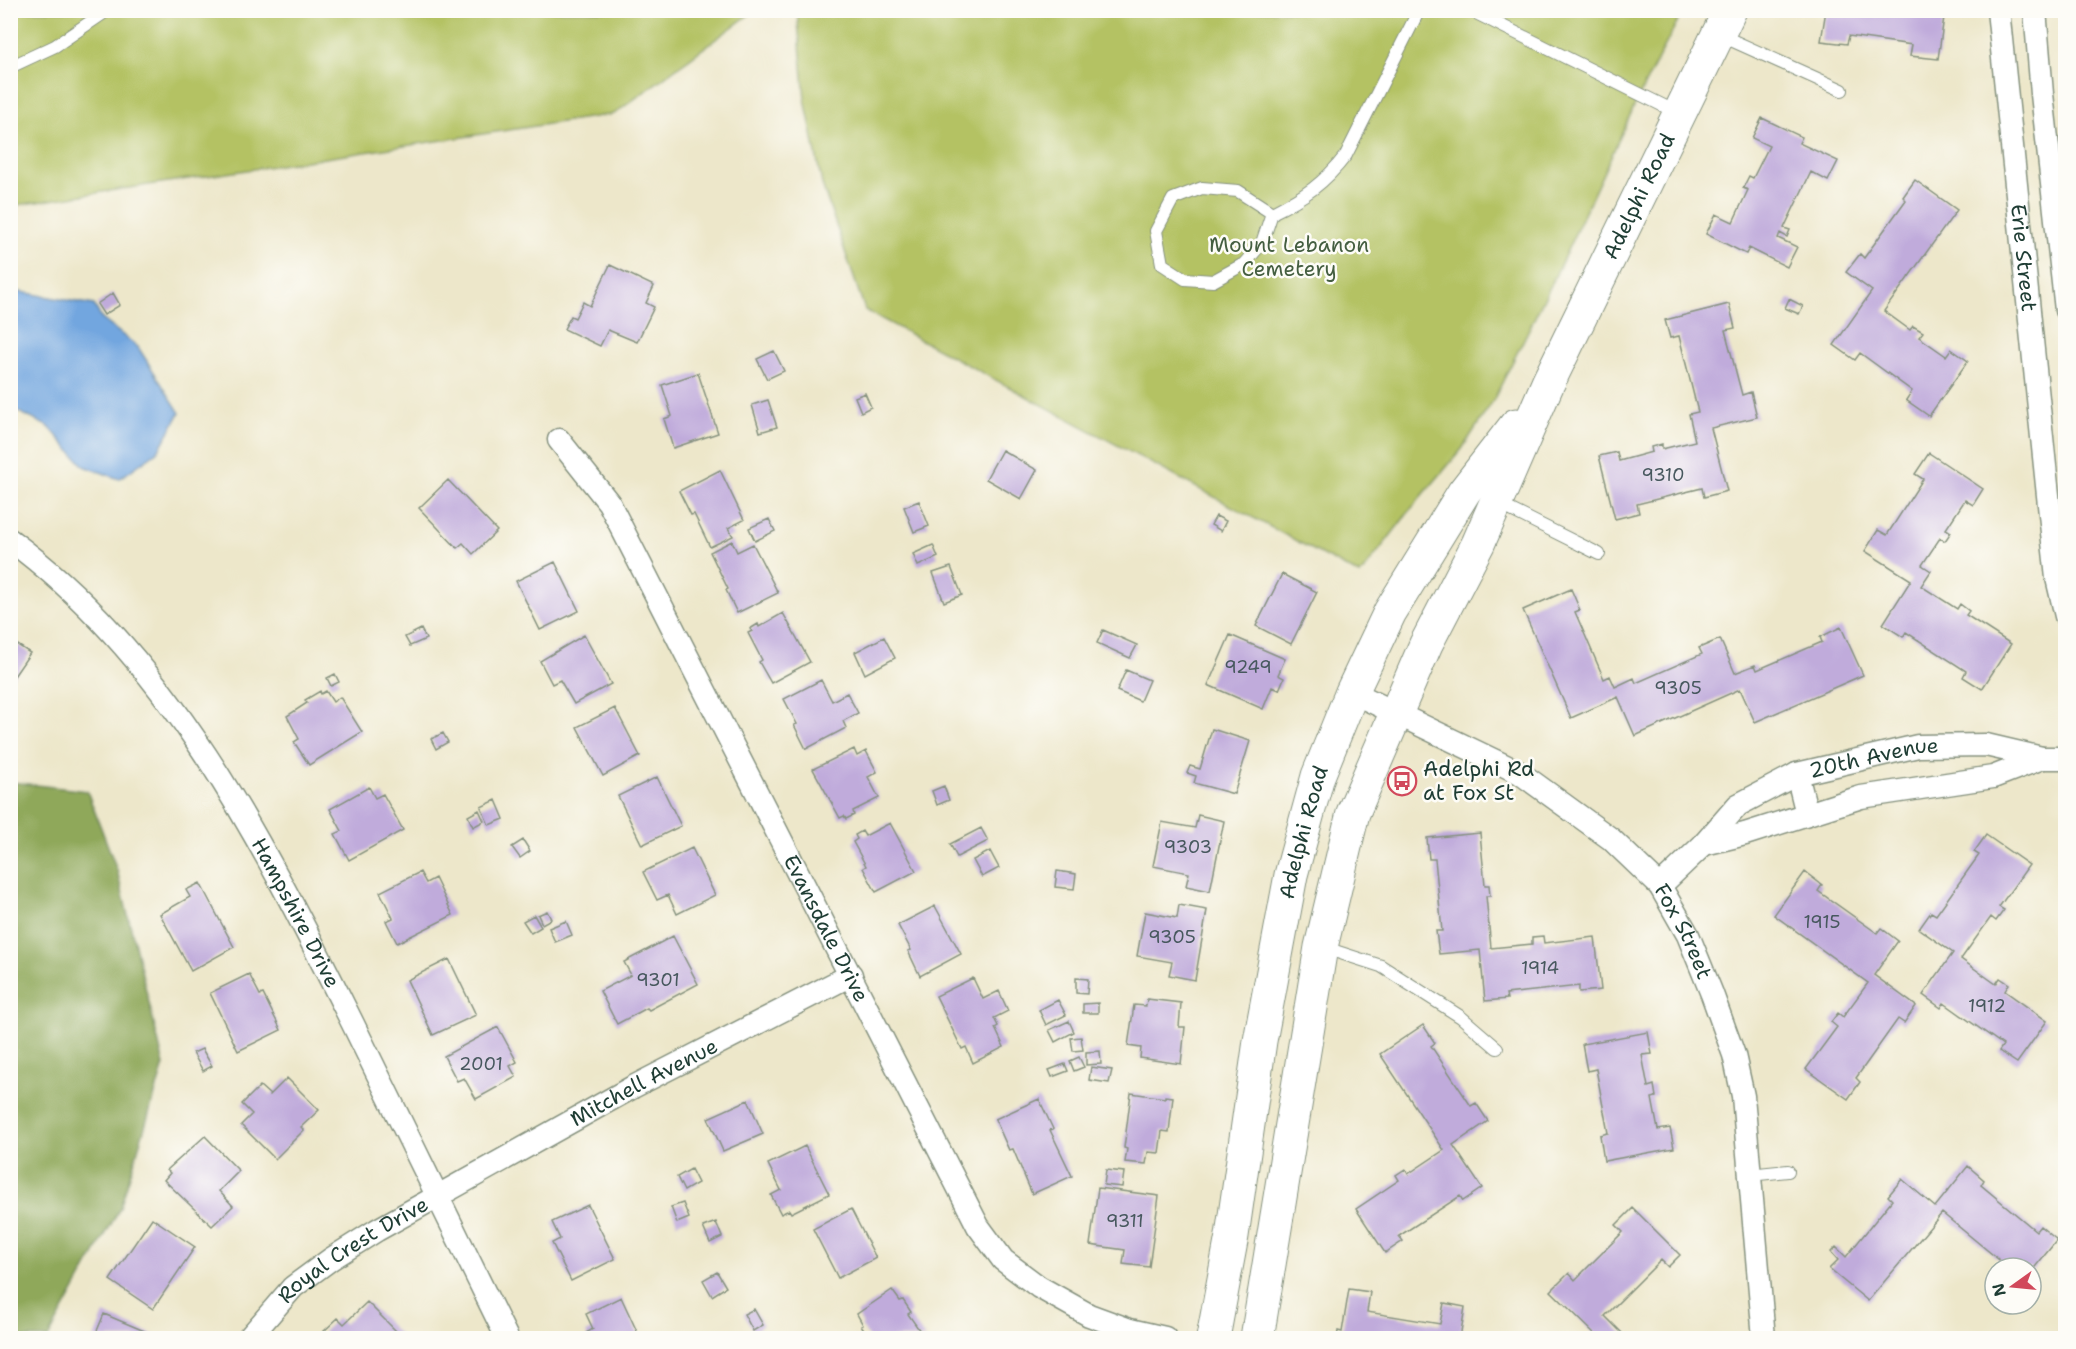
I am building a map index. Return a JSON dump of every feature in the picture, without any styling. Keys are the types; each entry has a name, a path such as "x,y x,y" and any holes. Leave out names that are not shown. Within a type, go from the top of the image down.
{"main road":[{"name":"Adelphi Road","path":"1257,1338 1321,947 1353,813 1426,644 1478,544 1548,383 1725,23"},
{"name":"Adelphi Road","path":"1213,1338 1232,1236 1260,1041 1291,875 1318,776 1352,692 1390,612 1458,502 1548,383"}],"street":[{"name":"Erie Street","path":"1998,10 2057,505 2057,578 2066,616"},
{"name":"Erie Street","path":"2035,10 2066,310"},
{"name":"Evansdale Drive","path":"558,440 609,503 978,1226 1003,1260 1039,1287 1089,1315 1130,1330 1165,1338"},
{"name":"Hampshire Drive","path":"10,540 46,566 92,609 127,648 224,782 273,866 507,1338"},
{"name":"Fox Street","path":"1352,692 1520,773 1611,840 1660,886 1688,935 1734,1055 1743,1096 1764,1338"},
{"name":"20th Avenue","path":"1950,782 1951,745"},
{"name":"20th Avenue","path":"1660,886 1704,844 1738,806 1797,774 1918,746 1986,745 2042,758 2066,758"},
{"name":"20th Avenue","path":"1704,844 1745,834 1861,797 1993,777 2042,758"},
{"name":"20th Avenue","path":"1797,774 1807,814"},
{"name":"Mitchell Avenue","path":"439,1197 633,1087 851,975"},
{"name":"Royal Crest Drive","path":"249,1338 293,1287 331,1259 377,1230 439,1197"}],"lane":[{"path":"10,67 55,46 108,10"},
{"path":"1272,213 1238,191 1202,188 1173,199 1156,231 1162,264 1185,279 1213,281 1244,264 1262,243 1272,213 1305,196 1330,176 1346,155 1419,10"},
{"path":"1470,10 1680,114"},
{"path":"1725,23 1842,90"},
{"path":"1496,503 1599,554"},
{"path":"1321,947 1380,966 1461,1017 1497,1048"},
{"path":"1749,1175 1788,1171"}],"green space":[{"path":"11,11 754,11 614,114 11,206"},
{"name":"Mount Lebanon Cemetery","path":"797,11 1683,11 1640,94 1551,285 1493,401 1462,449 1411,509 1360,575 865,310 822,184 805,99"},
{"path":"11,782 87,791 117,870 164,1065 120,1208 48,1338 11,1338"}],"water":[{"path":"10,290 94,305 102,319 138,347 180,413 158,451 119,479 84,466 49,427 11,408"}],"building":[{"path":"1826,10 1945,10 1938,59 1910,56 1912,45 1849,36 1847,44 1821,41"},
{"path":"1762,118 1802,137 1799,143 1838,161 1828,181 1811,172 1784,228 1790,230 1787,237 1780,233 1778,238 1797,247 1787,267 1749,248 1746,254 1706,234 1716,214 1733,222 1748,190 1743,188 1749,176 1753,178 1769,146 1752,138"},
{"path":"1915,180 1957,210 1884,311 1910,330 1913,326 1923,332 1919,337 1946,356 1951,349 1968,361 1929,416 1906,400 1912,391 1860,353 1855,360 1834,345 1872,291 1846,272 1860,254 1864,258 1906,200 1903,197"},
{"path":"610,265 654,286 646,303 654,307 637,342 608,330 600,346 564,329 571,316 575,318 583,302 590,306"},
{"path":"113,293 120,305 104,315 97,304"},
{"path":"1789,299 1803,306 1799,314 1785,308"},
{"path":"1729,304 1735,328 1725,330 1742,395 1751,392 1757,417 1711,428 1727,491 1704,497 1702,488 1637,504 1639,513 1615,519 1599,456 1617,452 1619,461 1652,452 1651,447 1662,444 1662,449 1695,441 1689,414 1698,412 1679,336 1670,338 1665,320"},
{"path":"774,351 784,371 767,379 757,359"},
{"path":"698,373 718,433 673,448 664,419 672,416 662,385"},
{"path":"865,393 871,407 861,412 855,397"},
{"path":"768,400 777,427 760,432 752,405"},
{"path":"1002,450 1037,470 1021,499 986,479"},
{"path":"1929,453 1983,489 1973,505 1965,500 1946,529 1951,532 1945,541 1940,538 1922,565 1931,571 1921,586 1957,609 1960,604 1969,611 1966,615 2011,644 1982,689 1963,677 1966,671 1906,632 1903,637 1883,624 1911,580 1865,551 1878,530 1887,535 1923,479 1915,474"},
{"path":"720,470 744,520 728,528 733,536 710,547 694,514 691,515 679,491"},
{"path":"448,480 497,531 473,554 463,543 457,548 419,508"},
{"path":"919,501 929,526 914,532 904,507"},
{"path":"1216,516 1226,521 1221,531 1211,525"},
{"path":"769,519 775,531 755,541 749,528"},
{"path":"732,541 737,552 753,544 778,593 737,613 710,552"},
{"path":"933,545 938,557 918,566 913,554"},
{"path":"555,562 579,611 540,630 516,581"},
{"path":"951,567 962,595 944,602 933,573"},
{"path":"1282,574 1317,592 1291,644 1256,626"},
{"path":"1571,589 1580,610 1575,612 1604,679 1610,676 1615,687 1634,678 1636,683 1702,654 1699,648 1720,639 1735,673 1755,665 1757,670 1822,642 1820,637 1841,627 1863,675 1755,722 1740,689 1635,736 1618,697 1571,718 1523,610"},
{"path":"783,613 810,662 771,683 759,662 762,660 748,633 758,624 759,627"},
{"path":"421,629 426,639 410,646 405,637"},
{"path":"1103,630 1137,645 1130,658 1097,643"},
{"path":"584,635 611,684 574,704 560,680 552,684 540,661"},
{"path":"1230,635 1285,659 1278,675 1284,678 1279,690 1272,687 1263,709 1208,685"},
{"path":"884,637 895,658 865,674 855,652"},
{"path":"10,640 30,653 10,682"},
{"path":"1126,670 1149,680 1140,701 1117,691"},
{"path":"335,674 339,682 331,686 327,678"},
{"path":"821,680 832,701 847,693 858,713 843,721 846,728 806,749 794,725 797,724 784,699"},
{"path":"320,691 321,694 326,691 333,702 340,697 362,732 309,765 294,742 299,739 287,716 307,703 305,700"},
{"path":"615,708 640,756 603,776 577,727"},
{"path":"1212,729 1250,741 1234,794 1194,783 1196,776 1187,773 1190,766 1200,769"},
{"path":"443,733 448,742 436,749 431,739"},
{"path":"854,749 857,756 866,751 877,772 868,777 879,798 853,811 854,815 846,819 844,816 840,818 813,769"},
{"path":"657,777 681,826 642,845 618,796"},
{"path":"944,786 949,800 937,805 932,791"},
{"path":"369,787 375,798 383,794 403,830 349,860 335,834 342,831 330,809"},
{"path":"496,800 504,819 489,825 481,807"},
{"path":"479,810 484,821 473,827 468,816"},
{"path":"1198,815 1224,821 1210,891 1186,886 1189,873 1153,866 1162,822 1195,828"},
{"path":"890,823 916,871 876,892 853,842 857,839 855,835 862,831 865,836"},
{"path":"981,828 988,841 957,857 950,844"},
{"path":"1480,833 1485,885 1489,885 1490,896 1486,896 1491,948 1532,944 1532,937 1543,936 1544,943 1595,937 1601,990 1579,992 1579,986 1506,994 1507,999 1485,1001 1480,950 1439,954 1436,931 1442,931 1435,859 1429,859 1427,838"},
{"path":"1986,835 2029,865 1999,907 2004,910 1996,921 1991,917 1961,959 1996,984 2000,978 2009,984 2005,991 2047,1021 2017,1063 1999,1051 2003,1045 1944,1003 1941,1008 1923,995 1953,953 1919,929 1931,912 1936,915 1979,855 1974,852"},
{"path":"523,840 530,851 520,858 512,847"},
{"path":"692,848 715,895 677,914 668,895 657,900 643,872"},
{"path":"990,851 999,868 982,877 973,860"},
{"path":"1057,871 1076,874 1074,889 1055,887"},
{"path":"420,872 426,883 435,878 453,915 397,943 386,921 393,918 380,892"},
{"path":"1805,872 1822,885 1818,891 1877,933 1881,928 1898,941 1874,975 1916,1006 1904,1023 1898,1019 1856,1078 1860,1082 1848,1099 1806,1069 1837,1027 1831,1022 1838,1013 1843,1017 1868,983 1774,915"},
{"path":"200,883 234,947 191,971 160,914 190,897 186,890"},
{"path":"1179,905 1207,910 1195,980 1169,975 1172,962 1137,956 1145,912 1177,918"},
{"path":"935,906 961,954 920,976 908,951 911,950 898,925"},
{"path":"547,911 551,919 542,924 538,915"},
{"path":"534,915 541,927 531,933 523,921"},
{"path":"566,921 572,935 555,942 549,928"},
{"path":"673,936 698,984 617,1024 600,991 631,975 624,962"},
{"path":"449,959 476,1015 433,1035 407,980"},
{"path":"249,974 260,995 263,994 281,1030 238,1051 210,993"},
{"path":"973,978 983,999 999,991 1008,1011 994,1018 998,1026 995,1028 1004,1047 973,1063 966,1047 962,1049 936,996"},
{"path":"1076,978 1088,979 1087,994 1076,993"},
{"path":"1147,999 1181,1003 1179,1027 1185,1027 1181,1064 1140,1058 1141,1048 1128,1046 1134,1005 1146,1006"},
{"path":"1058,1000 1066,1015 1046,1025 1039,1010"},
{"path":"1098,1003 1098,1013 1083,1013 1083,1004"},
{"path":"1069,1021 1074,1032 1055,1042 1049,1030"},
{"path":"1423,1025 1435,1043 1431,1046 1471,1106 1476,1103 1488,1121 1453,1145 1482,1188 1463,1201 1460,1196 1399,1236 1403,1241 1385,1253 1356,1209 1399,1180 1396,1175 1405,1169 1408,1174 1444,1150 1380,1054"},
{"path":"498,1027 517,1062 510,1066 516,1077 476,1099 464,1078 457,1081 444,1056"},
{"path":"1648,1032 1652,1054 1642,1055 1648,1087 1654,1085 1656,1097 1652,1098 1658,1130 1670,1128 1674,1148 1604,1161 1600,1135 1608,1133 1596,1069 1587,1071 1582,1044"},
{"path":"1081,1037 1083,1050 1073,1051 1071,1038"},
{"path":"202,1049 212,1066 203,1071 193,1053"},
{"path":"1100,1051 1101,1064 1086,1065 1086,1052"},
{"path":"1079,1057 1084,1067 1074,1071 1070,1061"},
{"path":"1065,1064 1068,1071 1052,1077 1049,1070"},
{"path":"1091,1067 1112,1070 1109,1083 1089,1080"},
{"path":"287,1078 319,1110 301,1127 304,1130 275,1159 241,1125 252,1114 242,1104 260,1086 270,1095"},
{"path":"1131,1093 1173,1097 1169,1132 1162,1131 1159,1153 1148,1152 1146,1164 1125,1162 1127,1149 1124,1148"},
{"path":"1039,1099 1053,1129 1050,1130 1072,1176 1032,1194 1013,1149 1009,1150 995,1119"},
{"path":"748,1100 763,1134 723,1151 708,1118"},
{"path":"205,1136 239,1171 219,1191 233,1206 212,1226 164,1180 170,1173 167,1170"},
{"path":"805,1146 829,1194 791,1213 789,1210 781,1214 771,1195 781,1190 768,1164"},
{"path":"1968,1166 1984,1180 1981,1185 2036,1231 2040,1226 2057,1240 2043,1257 1994,1256 1942,1213 1868,1301 1829,1269 1838,1260 1831,1252 1836,1247 1846,1257 1892,1200 1888,1196 1902,1179 1935,1207"},
{"path":"691,1169 698,1183 684,1191 677,1177"},
{"path":"1106,1170 1124,1172 1122,1187 1104,1185"},
{"path":"1098,1188 1159,1196 1149,1267 1123,1264 1125,1250 1090,1245"},
{"path":"683,1203 689,1218 677,1223 671,1207"},
{"path":"588,1205 615,1259 571,1281 552,1243 560,1239 552,1222"},
{"path":"1633,1208 1680,1255 1668,1267 1661,1260 1605,1316 1625,1336 1623,1338 1596,1338 1598,1337 1551,1291 1569,1273 1575,1280 1623,1232 1616,1225"},
{"path":"851,1209 876,1258 838,1278 813,1229"},
{"path":"152,1218 195,1247 153,1309 110,1280"},
{"path":"716,1222 722,1237 710,1243 703,1227"},
{"path":"717,1272 726,1287 712,1296 703,1280"},
{"path":"1349,1289 1370,1292 1367,1312 1440,1324 1444,1303 1465,1307 1460,1338 1337,1338 1338,1331 1342,1332"},
{"path":"892,1290 900,1301 903,1300 911,1312 908,1314 925,1338 869,1338 857,1314"},
{"path":"621,1297 640,1338 588,1338 586,1333 593,1329 586,1314"},
{"path":"367,1302 403,1338 330,1338 323,1332 338,1318 344,1324"},
{"path":"754,1309 763,1325 753,1331 744,1314"},
{"path":"104,1314 161,1338 94,1338"}],"place":[{"name":"Adelphi Rd at Fox St","path":"1402,781"}]}
